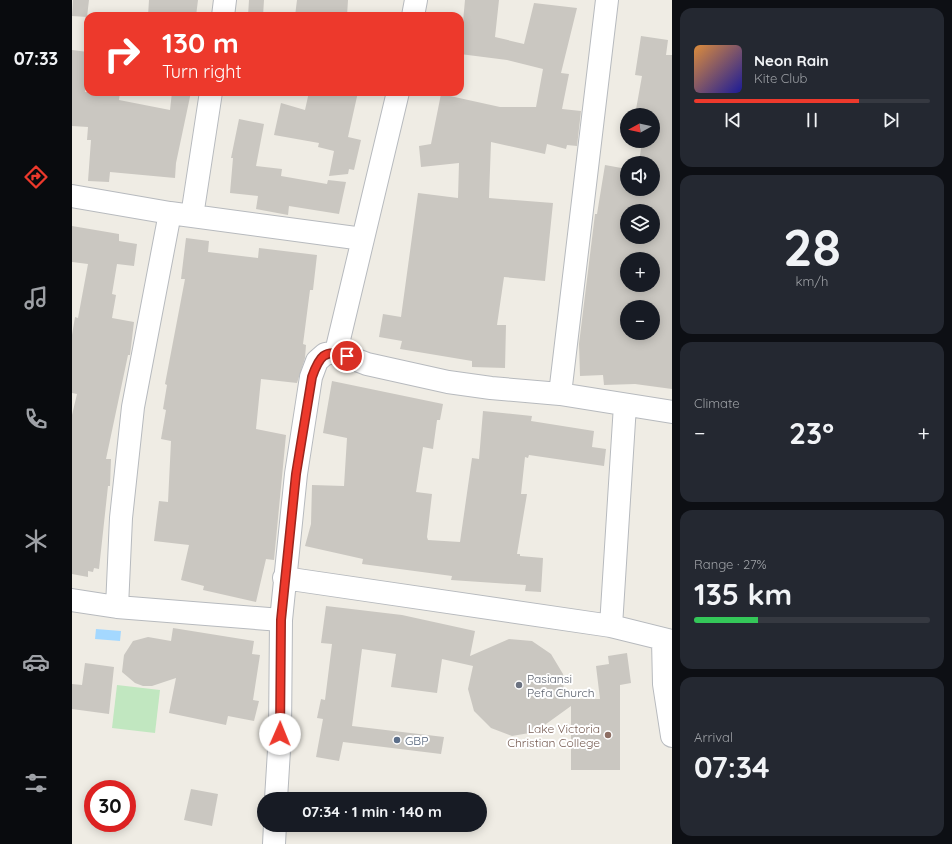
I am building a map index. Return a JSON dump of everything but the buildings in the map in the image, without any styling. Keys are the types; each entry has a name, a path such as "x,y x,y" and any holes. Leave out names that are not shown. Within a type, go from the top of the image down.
{"street":[{"path":"224,12 225,0"},
{"path":"414,12 416,0"},
{"path":"560,394 607,0"},
{"path":"192,216 210,96"},
{"path":"336,352 397,96"},
{"path":"72,196 192,216 363,239"},
{"path":"117,607 121,518 132,415 149,316 170,212"},
{"path":"276,792 280,734 281,620 284,578 296,474 312,377 317,361 325,354 336,352 367,364 413,376 491,388 560,394 672,412"},
{"path":"611,626 624,405"},
{"path":"284,578 611,626 668,640 664,684 672,736"},
{"path":"72,600 117,607 281,620"},
{"path":"274,844 275,832"}],"green space":[{"path":"117,685 160,690 155,733 112,728"}],"water":[{"path":"96,629 121,631 120,641 95,639"}],"place":[{"name":"Pasiansi Pefa Church","path":"519,685"},
{"name":"Lake Victoria Christian College","path":"608,735"},
{"name":"GBP","path":"397,740"}],"route":[{"path":"280,734 281,620 284,578 304,418 312,377 317,361 325,354 336,352 347,356"}]}
